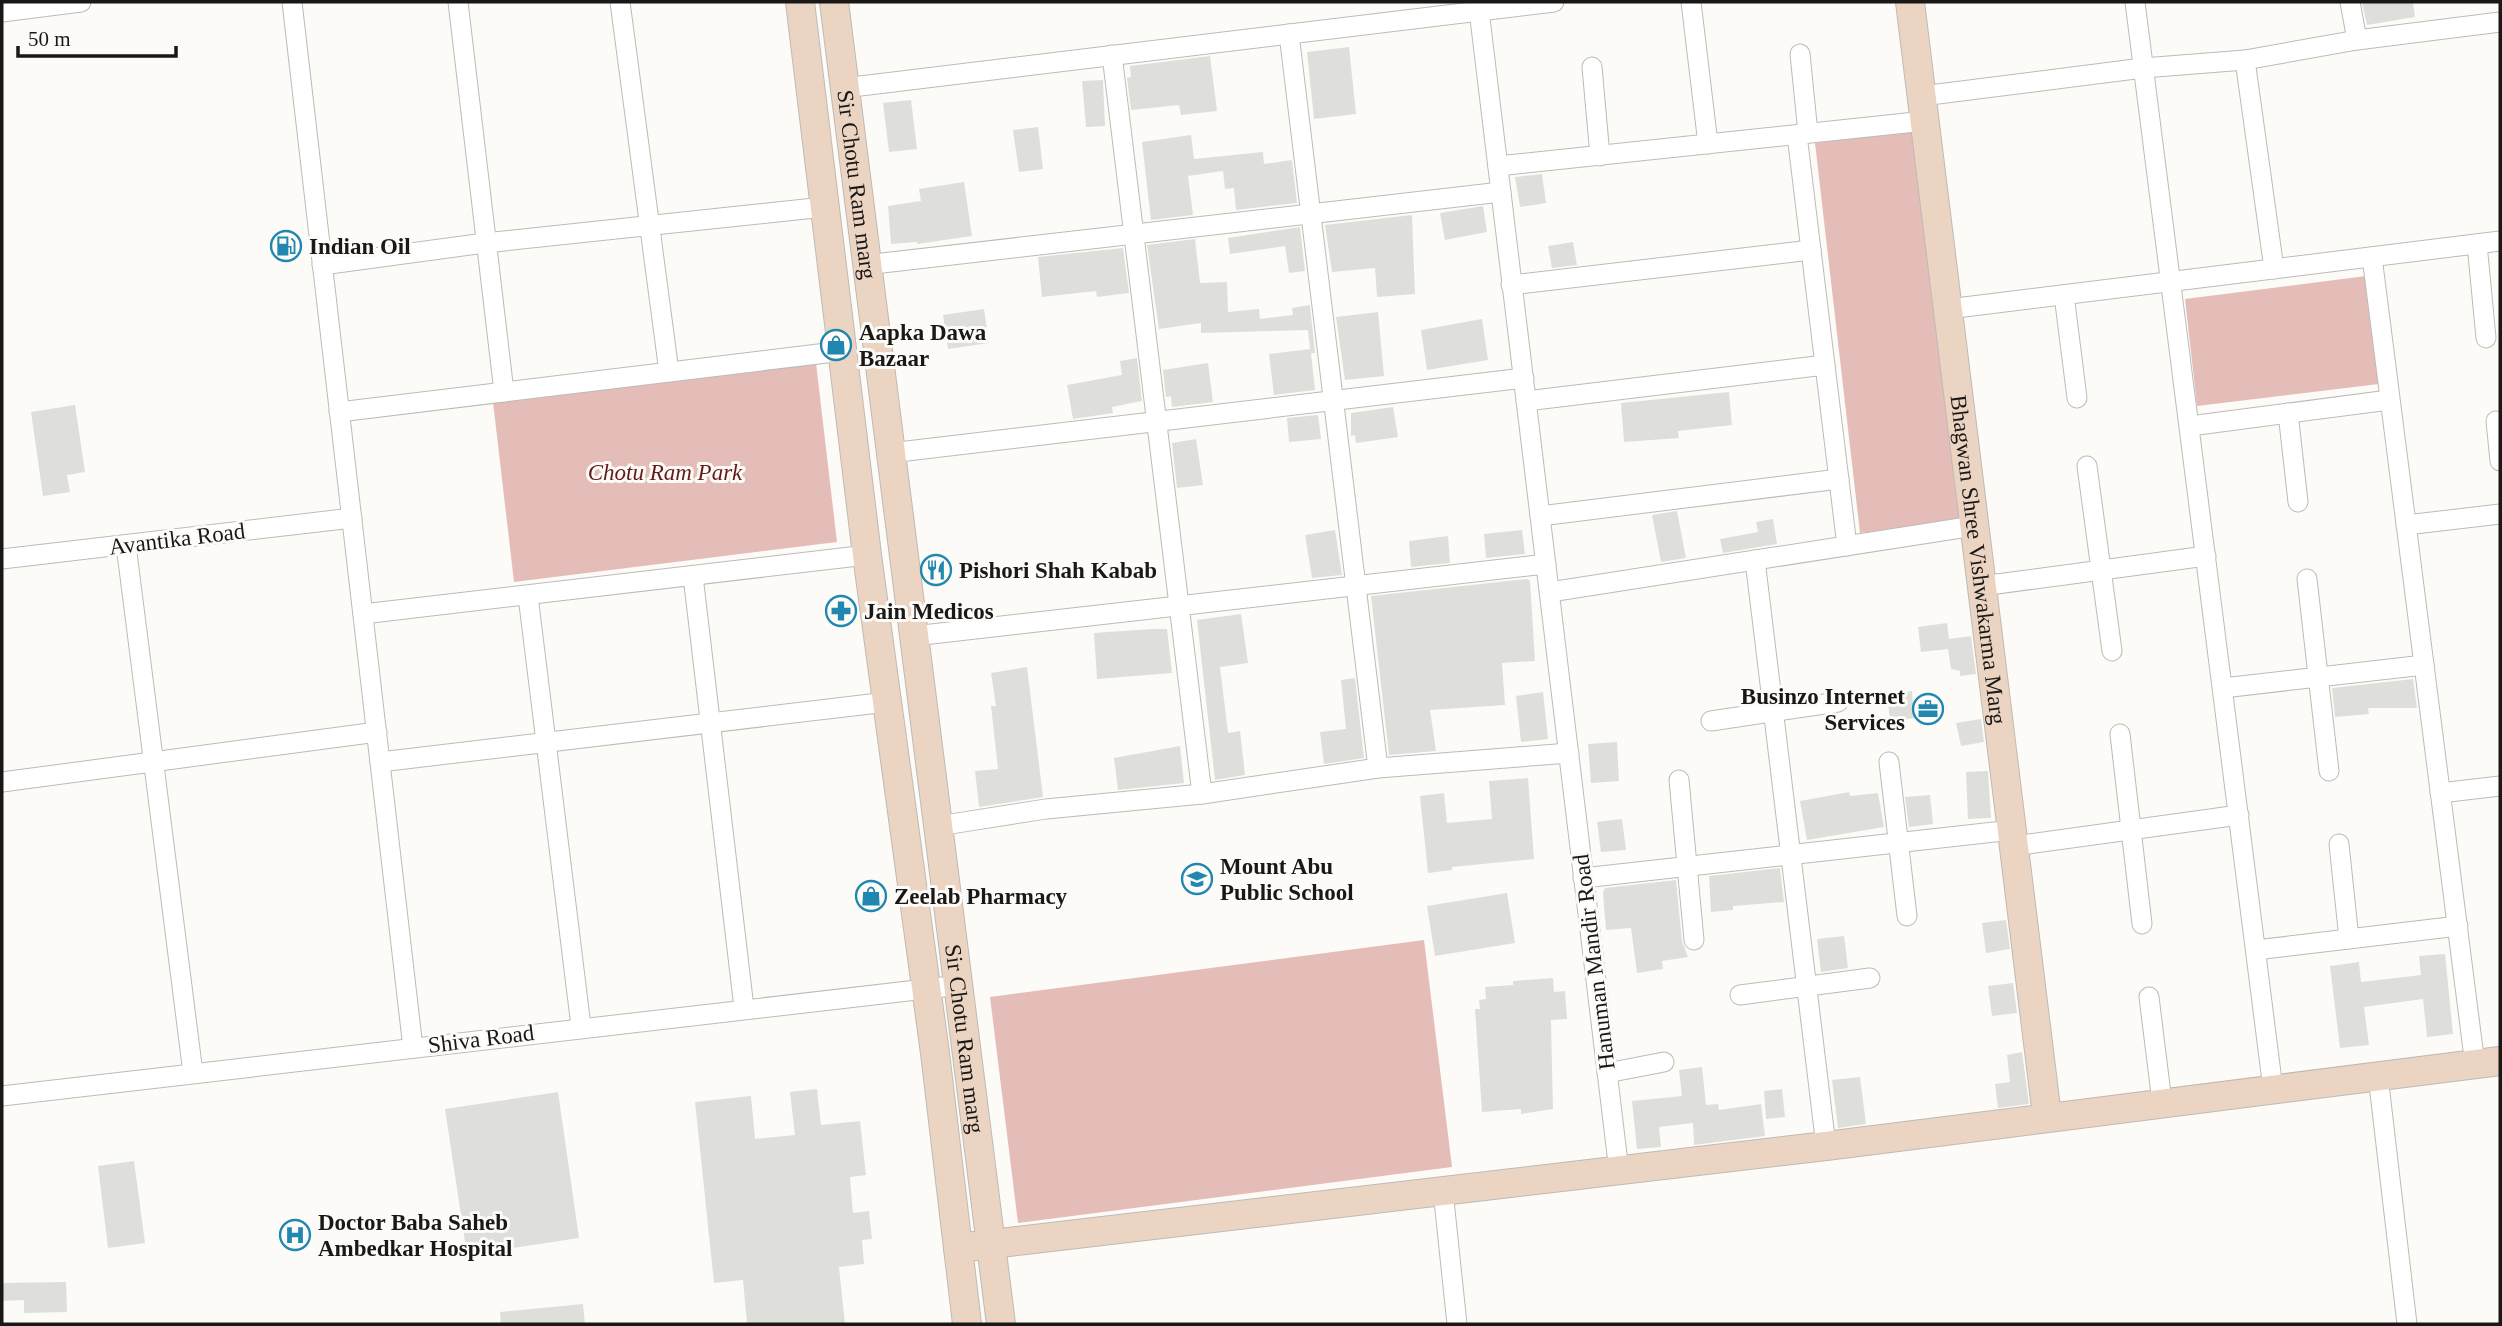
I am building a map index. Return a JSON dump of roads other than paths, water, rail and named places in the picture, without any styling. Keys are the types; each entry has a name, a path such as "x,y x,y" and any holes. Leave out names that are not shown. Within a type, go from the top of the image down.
{"street":[{"path":"2,12 81,2"},
{"path":"292,2 413,1048"},
{"path":"458,2 505,392"},
{"path":"620,2 669,372"},
{"name":"Sir Chotu Ram marg","path":"800,2 867,555 927,989 967,1324"},
{"name":"Sir Chotu Ram marg","path":"834,2 865,265 960,985 1001,1324"},
{"path":"844,88 1289,34 1479,6 1554,2"},
{"path":"1691,2 1708,144"},
{"name":"Bhagwan Shree Vishwakarma Marg","path":"1910,2 2046,1116"},
{"path":"2135,2 2273,1089"},
{"path":"2350,2 2357,40"},
{"name":"Hanuman Mandir Road","path":"1479,6 1619,1171"},
{"path":"1498,166 1802,134 1924,108 2143,68 2245,60 2357,40 2500,22"},
{"path":"1289,34 1378,768"},
{"path":"1800,54 1802,134 1811,250 1847,546"},
{"path":"1112,55 1202,794"},
{"path":"2245,60 2274,269"},
{"path":"1592,67 1600,156"},
{"path":"865,265 1501,192"},
{"path":"322,265 485,243 824,207"},
{"path":"1948,309 2500,241"},
{"path":"2477,244 2486,338"},
{"path":"1511,285 1811,250"},
{"path":"958,1248 1826,1146 2046,1116 2488,1063 2458,926 2372,257"},
{"path":"2064,295 2077,398"},
{"path":"339,412 843,351"},
{"path":"1527,401 1825,365"},
{"path":"890,453 1524,378"},
{"path":"2190,426 2389,400"},
{"path":"2288,413 2298,502"},
{"path":"2496,421 2500,461"},
{"path":"2087,466 2112,651"},
{"path":"1540,516 1839,479"},
{"path":"2406,525 2500,514"},
{"name":"Avantika Road","path":"2,559 352,518"},
{"path":"1549,592 1975,526"},
{"path":"126,545 193,1073"},
{"path":"363,614 867,555"},
{"path":"1982,586 2206,556"},
{"path":"1755,560 1826,1146"},
{"path":"914,636 1546,564"},
{"path":"693,576 744,1008"},
{"path":"2306,579 2329,771"},
{"path":"528,596 581,1026"},
{"path":"2223,688 2424,665"},
{"path":"380,762 887,702"},
{"path":"1711,720 1838,702"},
{"path":"2,782 377,732"},
{"path":"2120,734 2142,924"},
{"path":"938,826 1046,810 1202,794 1378,768 1569,753"},
{"path":"1889,762 1908,916"},
{"path":"1679,780 1693,940"},
{"path":"2440,793 2500,786"},
{"path":"1583,878 1899,843 2131,830 2239,814"},
{"path":"2339,844 2349,939"},
{"path":"2256,950 2458,926"},
{"path":"1740,995 1870,978"},
{"name":"Shiva Road","path":"2,1096 581,1026 960,985"},
{"path":"2149,997 2162,1102"},
{"path":"1607,1073 1664,1062"},
{"path":"2378,1076 2407,1324"},
{"path":"1443,1191 1457,1324"}],"place":[{"name":"Indian Oil","path":"286,246"},
{"name":"Aapka Dawa Bazaar","path":"836,345"},
{"name":"Pishori Shah Kabab","path":"936,570"},
{"name":"Jain Medicos","path":"841,611"},
{"name":"Businzo Internet Services","path":"1928,709"},
{"name":"Mount Abu Public School","path":"1197,879"},
{"name":"Zeelab Pharmacy","path":"871,896"},
{"name":"Doctor Baba Saheb Ambedkar Hospital","path":"295,1235"}],"park label":[{"name":"Chotu Ram Park","path":"665,472"}]}
